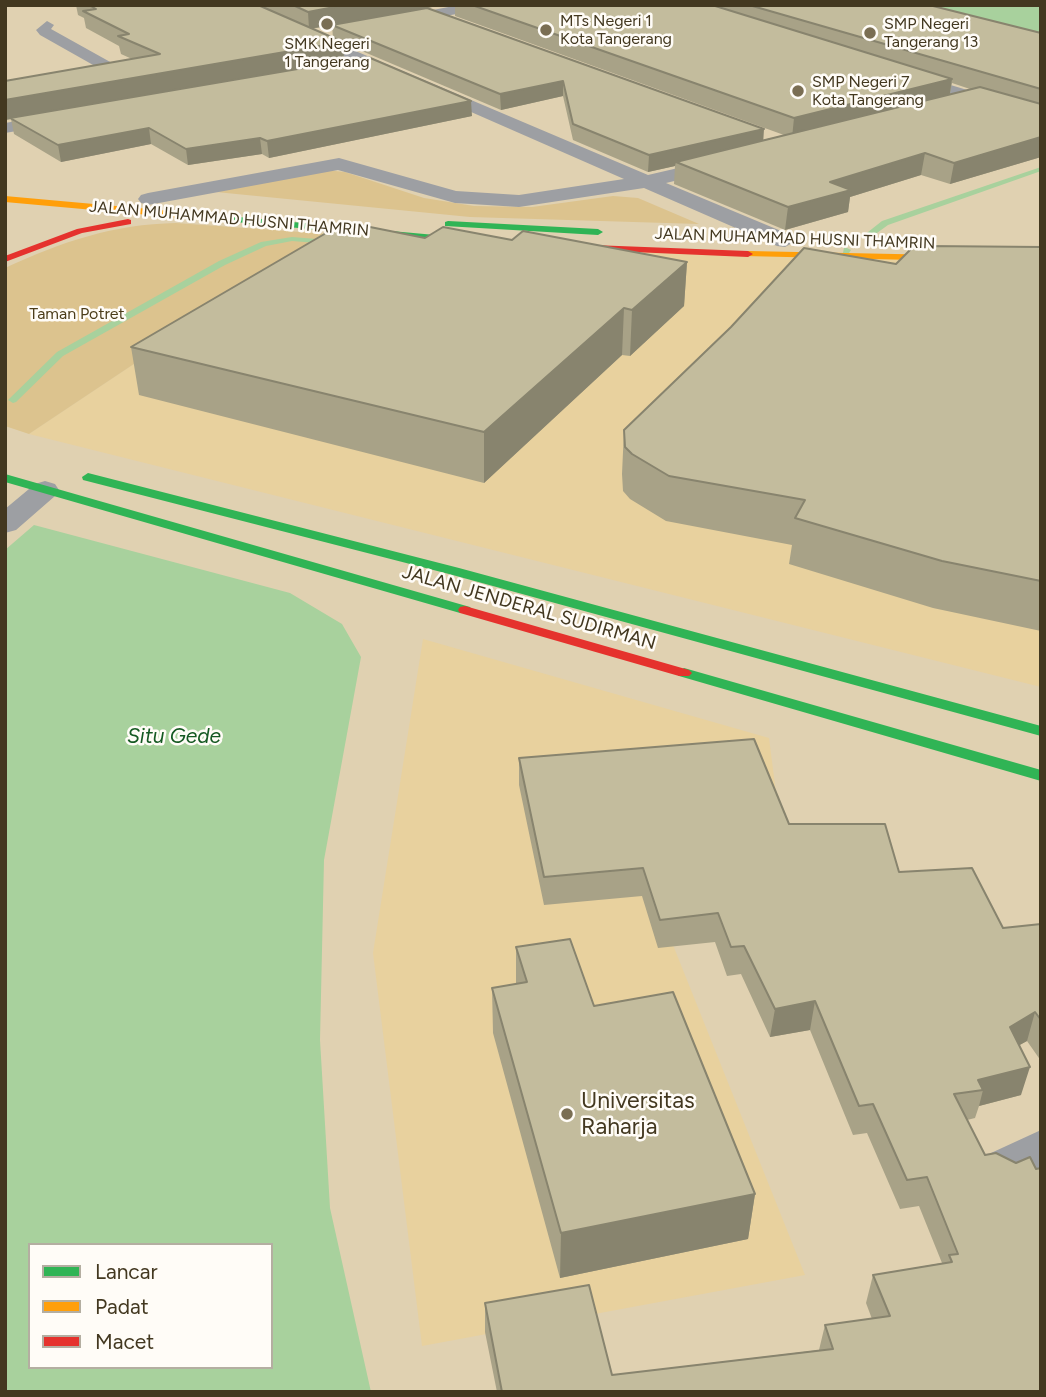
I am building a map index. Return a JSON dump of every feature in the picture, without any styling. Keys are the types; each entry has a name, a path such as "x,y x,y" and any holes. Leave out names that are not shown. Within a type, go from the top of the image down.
{"main road":[{"path":"32,185 73,192"},
{"name":"JALAN MUHAMMAD HUSNI THAMRIN","path":"5,188 73,192 429,231 446,240 840,258 1041,260"},
{"name":"JALAN MUHAMMAD HUSNI THAMRIN","path":"5,201 284,224 429,231 457,225 785,241 1041,244"},
{"path":"5,201 35,225 5,250"},
{"path":"5,259 80,231 124,222 284,224"},
{"path":"446,240 441,229 457,225"},
{"name":"JALAN JENDERAL SUDIRMAN","path":"74,473 465,574 1041,731"},
{"name":"JALAN JENDERAL SUDIRMAN","path":"5,478 1041,776"}],"street":[{"path":"234,5 785,241"},
{"path":"380,24 484,5"},
{"path":"430,15 469,29"},
{"path":"5,94 114,73 115,71 43,30 47,25"},
{"path":"306,37 331,32"},
{"path":"342,68 368,64"},
{"path":"887,72 1041,118"},
{"path":"952,106 978,99"},
{"path":"5,128 74,117"},
{"path":"148,200 328,164 350,166 455,197 504,201 564,196 645,182 740,160"},
{"path":"5,524 45,490"}],"shaded area":[{"path":"329,234 1041,265 1041,687 29,434"},
{"name":"Universitas Raharja","path":"423,639 769,738 791,910 667,930 805,1275 422,1346 373,953"}],"green space":[{"path":"325,170 345,172 424,198 474,206 532,207 613,196 638,198 699,224 470,217 216,192"},
{"name":"Taman Potret","path":"176,223 329,234 29,434 5,426 5,268 88,236 131,227"}],"water":[{"path":"919,5 1041,5 1041,41"},
{"name":"Situ Gede","path":"34,525 290,593 342,624 361,657 324,860 320,1040 330,1208 371,1392 5,1392 5,550"}],"building":[{"path":"89,5 258,5 343,42 5,100 5,81 160,54 118,36 129,34 83,11 96,9"},
{"path":"293,5 345,5 308,12"},
{"path":"472,5 712,5 952,79 794,118"},
{"path":"749,5 929,5 1041,33 1041,89"},
{"path":"427,8 764,129 649,155 573,124 563,81 500,94 332,25"},
{"path":"368,57 471,101 267,141 260,138 186,149 149,128 58,145 10,118"},
{"path":"980,87 1041,104 1041,137 954,163 925,153 830,182 851,190 788,207 676,162"},
{"path":"345,222 425,238 443,227 512,240 523,231 687,262 632,310 624,308 484,432 131,347"},
{"path":"913,247 1041,247 1041,581 942,561 795,518 805,500 669,476 625,447 624,430 731,327 804,248 896,264"},
{"path":"754,739 789,824 885,824 899,872 972,868 1003,928 1041,924 1041,1020 1035,1012 1010,1027 1030,1067 978,1080 983,1090 954,1094 985,1155 996,1153 1016,1163 1030,1157 1036,1169 1041,1168 1041,1392 502,1392 485,1303 589,1285 612,1375 833,1349 825,1325 890,1316 873,1275 952,1262 949,1255 958,1254 927,1177 907,1180 873,1104 859,1106 815,1001 775,1009 744,946 731,947 718,913 660,920 643,868 544,877 519,758"},
{"path":"570,939 594,1006 673,992 755,1194 561,1233 492,988 527,982 516,947"}],"waterway":[{"path":"867,236 885,223 1041,169"},
{"path":"13,400 60,354 222,263 264,244 292,239 329,242"}],"traffic: fast":[{"path":"227,219 479,242"},
{"path":"448,224 598,232"},
{"path":"88,477 454,571 1041,731"},
{"path":"5,478 465,610"},
{"path":"684,673 1041,776"}],"traffic: slow":[{"path":"5,199 227,219"},
{"path":"748,254 1041,260"}],"traffic: jam":[{"path":"5,259 80,231 128,222"},
{"path":"567,247 748,254"},
{"path":"465,610 684,673"}],"place":[{"name":"SMK Negeri 1 Tangerang","path":"327,24"},
{"name":"MTs Negeri 1 Kota Tangerang","path":"546,30"},
{"name":"SMP Negeri Tangerang 13","path":"870,33"},
{"name":"SMP Negeri 7 Kota Tangerang","path":"798,91"},
{"name":"Universitas Raharja","path":"567,1114"}]}
